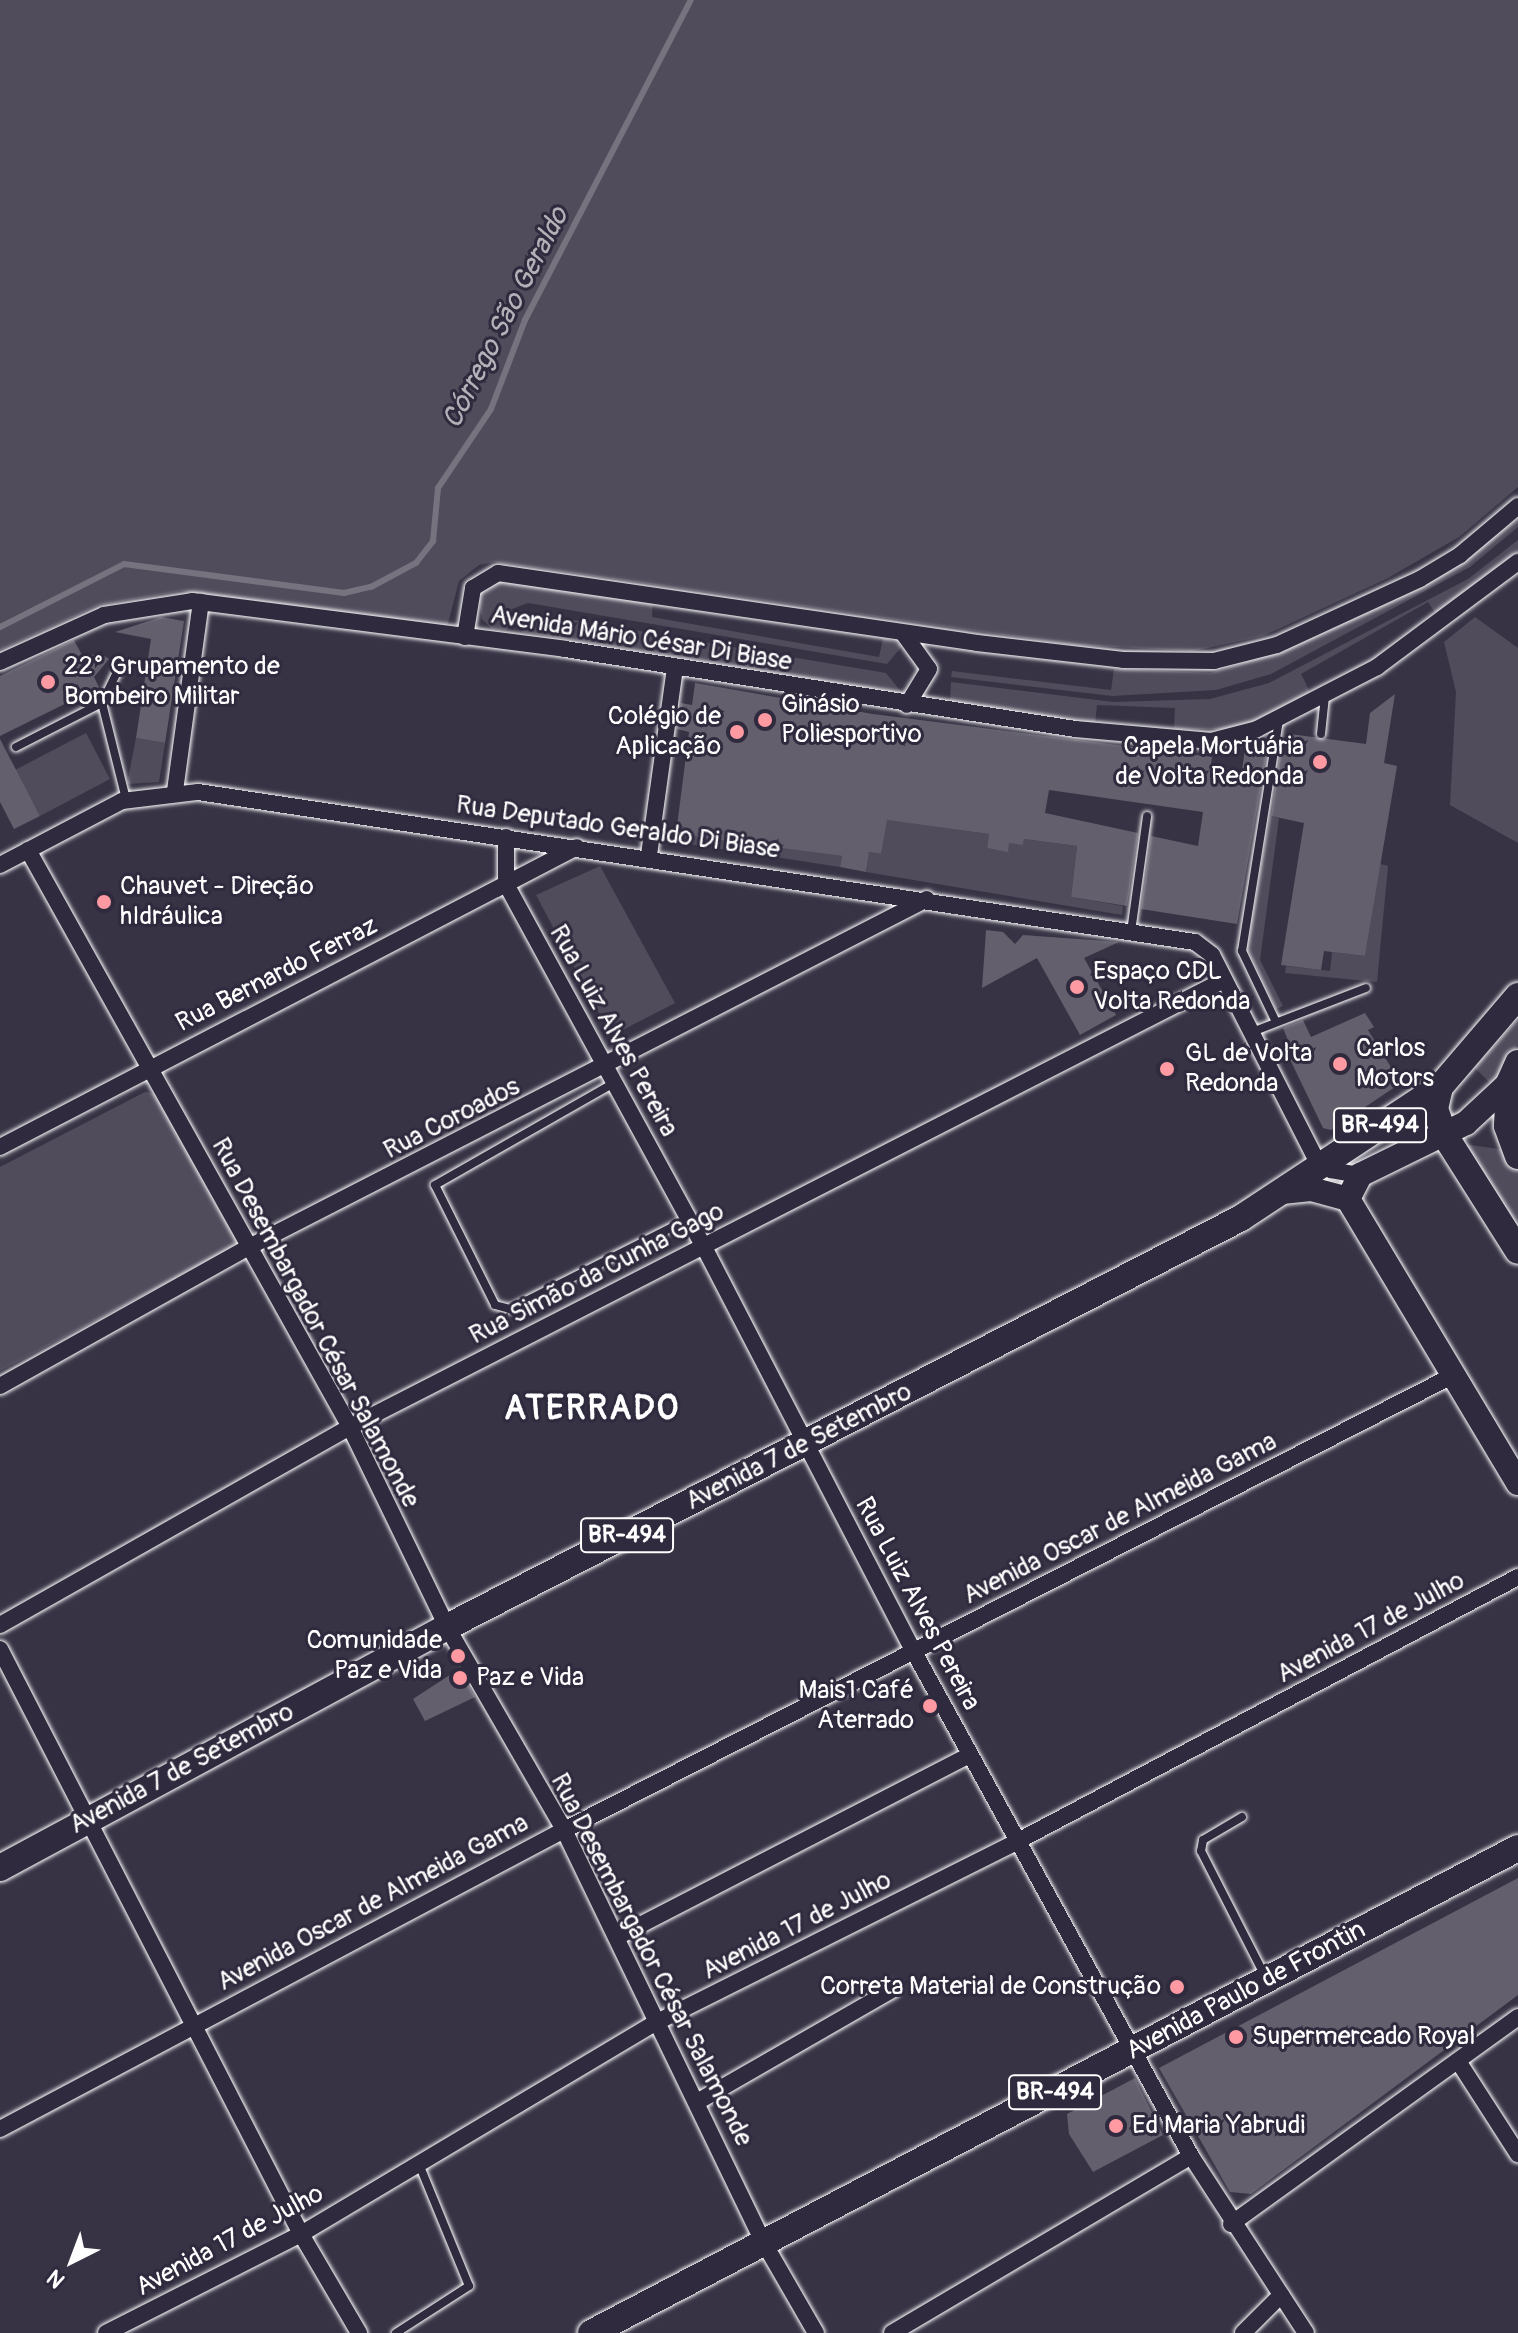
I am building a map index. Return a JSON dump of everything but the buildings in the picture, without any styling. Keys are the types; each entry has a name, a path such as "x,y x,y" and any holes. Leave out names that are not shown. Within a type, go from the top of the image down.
{"main road":[{"name":"Avenida 7 de Setembro","path":"0,1868 447,1627 807,1445 1257,1208 1440,1087 1518,996"},
{"path":"1514,1073 1512,1123 1518,1156"},
{"path":"1440,1087 1435,1109 1444,1134"},
{"name":"BR-494","path":"1444,1134 1518,1251"},
{"name":"Avenida Paulo de Frontin","path":"591,2333 1518,1848"}],"street":[{"name":"Avenida Mário César Di Biase","path":"1518,506 1469,549 1420,579 1277,645 1232,659 1123,660 903,633 498,573 473,588 465,637 907,705 1199,741 1234,738 1325,696 1429,634 1518,562"},
{"path":"0,662 104,615 201,602 465,637"},
{"path":"175,791 201,602"},
{"path":"903,633 929,669 907,705"},
{"path":"649,855 675,667"},
{"name":"Rua Deputado Geraldo Di Biase","path":"0,865 126,799 175,791 649,855 1200,945 1224,980 1321,1163"},
{"path":"506,837 506,884"},
{"name":"Rua Bernardo Ferraz","path":"0,1147 577,847"},
{"name":"Rua Desembargador César Salamonde","path":"28,850 247,1248 350,1427 447,1627 564,1830 764,2243 816,2333"},
{"name":"Rua Luiz Alves Pereira","path":"506,884 689,1218 1016,1842 1231,2224 1306,2333"},
{"name":"Rua Coroados","path":"0,1386 247,1248 610,1076 927,899"},
{"name":"Rua Simão da Cunha Gago","path":"0,1625 350,1427 1224,980"},
{"path":"1444,1134 1466,1123 1514,1073"},
{"name":"BR-494","path":"1360,1175 1444,1134"},
{"path":"1321,1163 1360,1175 1348,1199"},
{"path":"1282,1192 1311,1189 1348,1199 1518,1483"},
{"name":"Avenida Oscar de Almeida Gama","path":"0,2129 564,1830 1454,1375"},
{"name":"Avenida 17 de Julho","path":"106,2333 301,2234 659,2021 1016,1842 1518,1577"},
{"path":"0,1649 301,2234 359,2333"},
{"path":"617,1937 970,1755"},
{"path":"697,2102 892,1990"},
{"path":"1231,2224 1518,2017"},
{"path":"1458,2061 1518,2154"},
{"path":"892,2333 1191,2156"},
{"path":"1243,2333 1281,2295"}],"lane":[{"path":"16,747 102,703 121,664"},
{"path":"1321,734 1325,696"},
{"path":"102,703 126,799"},
{"path":"1276,1022 1242,951 1279,719"},
{"path":"1131,932 1147,816"},
{"path":"1251,1032 1366,988"},
{"path":"610,1076 435,1185 495,1305 510,1309 689,1218"},
{"path":"1242,1817 1203,1840 1201,1851 1268,1980"},
{"path":"396,2333 469,2286 419,2164"},
{"path":"417,2321 423,2333"}],"shaded area":[{"path":"0,0 1518,0 1518,487 1459,537 1388,578 1263,636 1194,651 1074,645 495,562 479,565 459,581 447,627 181,591 99,605 0,650"},
{"path":"1518,519 1518,527 1470,567 1271,674 1216,690 1112,696 951,677 952,671 1111,690 1114,669 1211,673 1269,655 1420,588"},
{"path":"1518,540 1518,552 1438,617 1428,602 1301,674 1311,694 1236,729 1174,729 1175,708 1097,705 1095,724 950,702 951,682 1113,702 1210,699 1269,683 1468,579"},
{"path":"500,580 653,600 652,617 879,657 883,638 903,645 887,664 528,603 512,609 507,630 492,629 482,619 479,601 484,588"},
{"path":"539,614 886,673 903,694 522,632 526,617"},
{"path":"1475,617 1518,648 1518,843 1450,805 1456,692 1444,642"},
{"path":"86,733 110,779 40,816 15,770"},
{"path":"136,738 165,743 159,782 127,784"},
{"path":"1270,816 1279,818 1260,960 1283,1006 1276,1009 1247,947"},
{"path":"875,818 989,834 987,848 1007,851 1010,836 1023,844 1024,839 1077,846 1071,897 1123,906 1122,915 866,872 869,852 881,854 883,841"},
{"path":"664,832 842,856 840,867 663,840"},
{"path":"1380,864 1388,866 1377,982 1285,973 1286,966 1330,971 1332,952 1365,956"},
{"path":"600,866 675,1003 611,1036 536,895"},
{"path":"1518,1019 1518,1044 1494,1087 1475,1068"},
{"path":"145,1092 158,1094 237,1239 230,1249 0,1371 0,1167"},
{"path":"1463,1144 1506,1150 1518,1169 1518,1246"}],"waterway":[{"name":"Córrego São Geraldo","path":"0,627 124,564 344,593 371,587 416,563 433,541 438,488 491,409 525,320 691,0"}],"place":[{"name":"22° Grupamento de Bombeiro Militar","path":"48,682"},
{"name":"Ginásio Poliesportivo","path":"765,720"},
{"name":"Colégio de Aplicação","path":"737,732"},
{"name":"Capela Mortuária de Volta Redonda","path":"1320,762"},
{"name":"Chauvet - Direção hIdráulica","path":"104,902"},
{"name":"Espaço CDL Volta Redonda","path":"1077,987"},
{"name":"Carlos Motors","path":"1340,1064"},
{"name":"GL de Volta Redonda","path":"1167,1069"},
{"name":"Comunidade Paz e Vida","path":"458,1656"},
{"name":"Paz e Vida","path":"460,1678"},
{"name":"Mais1 Café Aterrado","path":"930,1706"},
{"name":"Correta Material de Construção","path":"1177,1987"},
{"name":"Supermercado Royal","path":"1236,2037"},
{"name":"Ed Maria Yabrudi","path":"1116,2126"}],"district":[{"name":"ATERRADO","path":"592,1409"}]}
